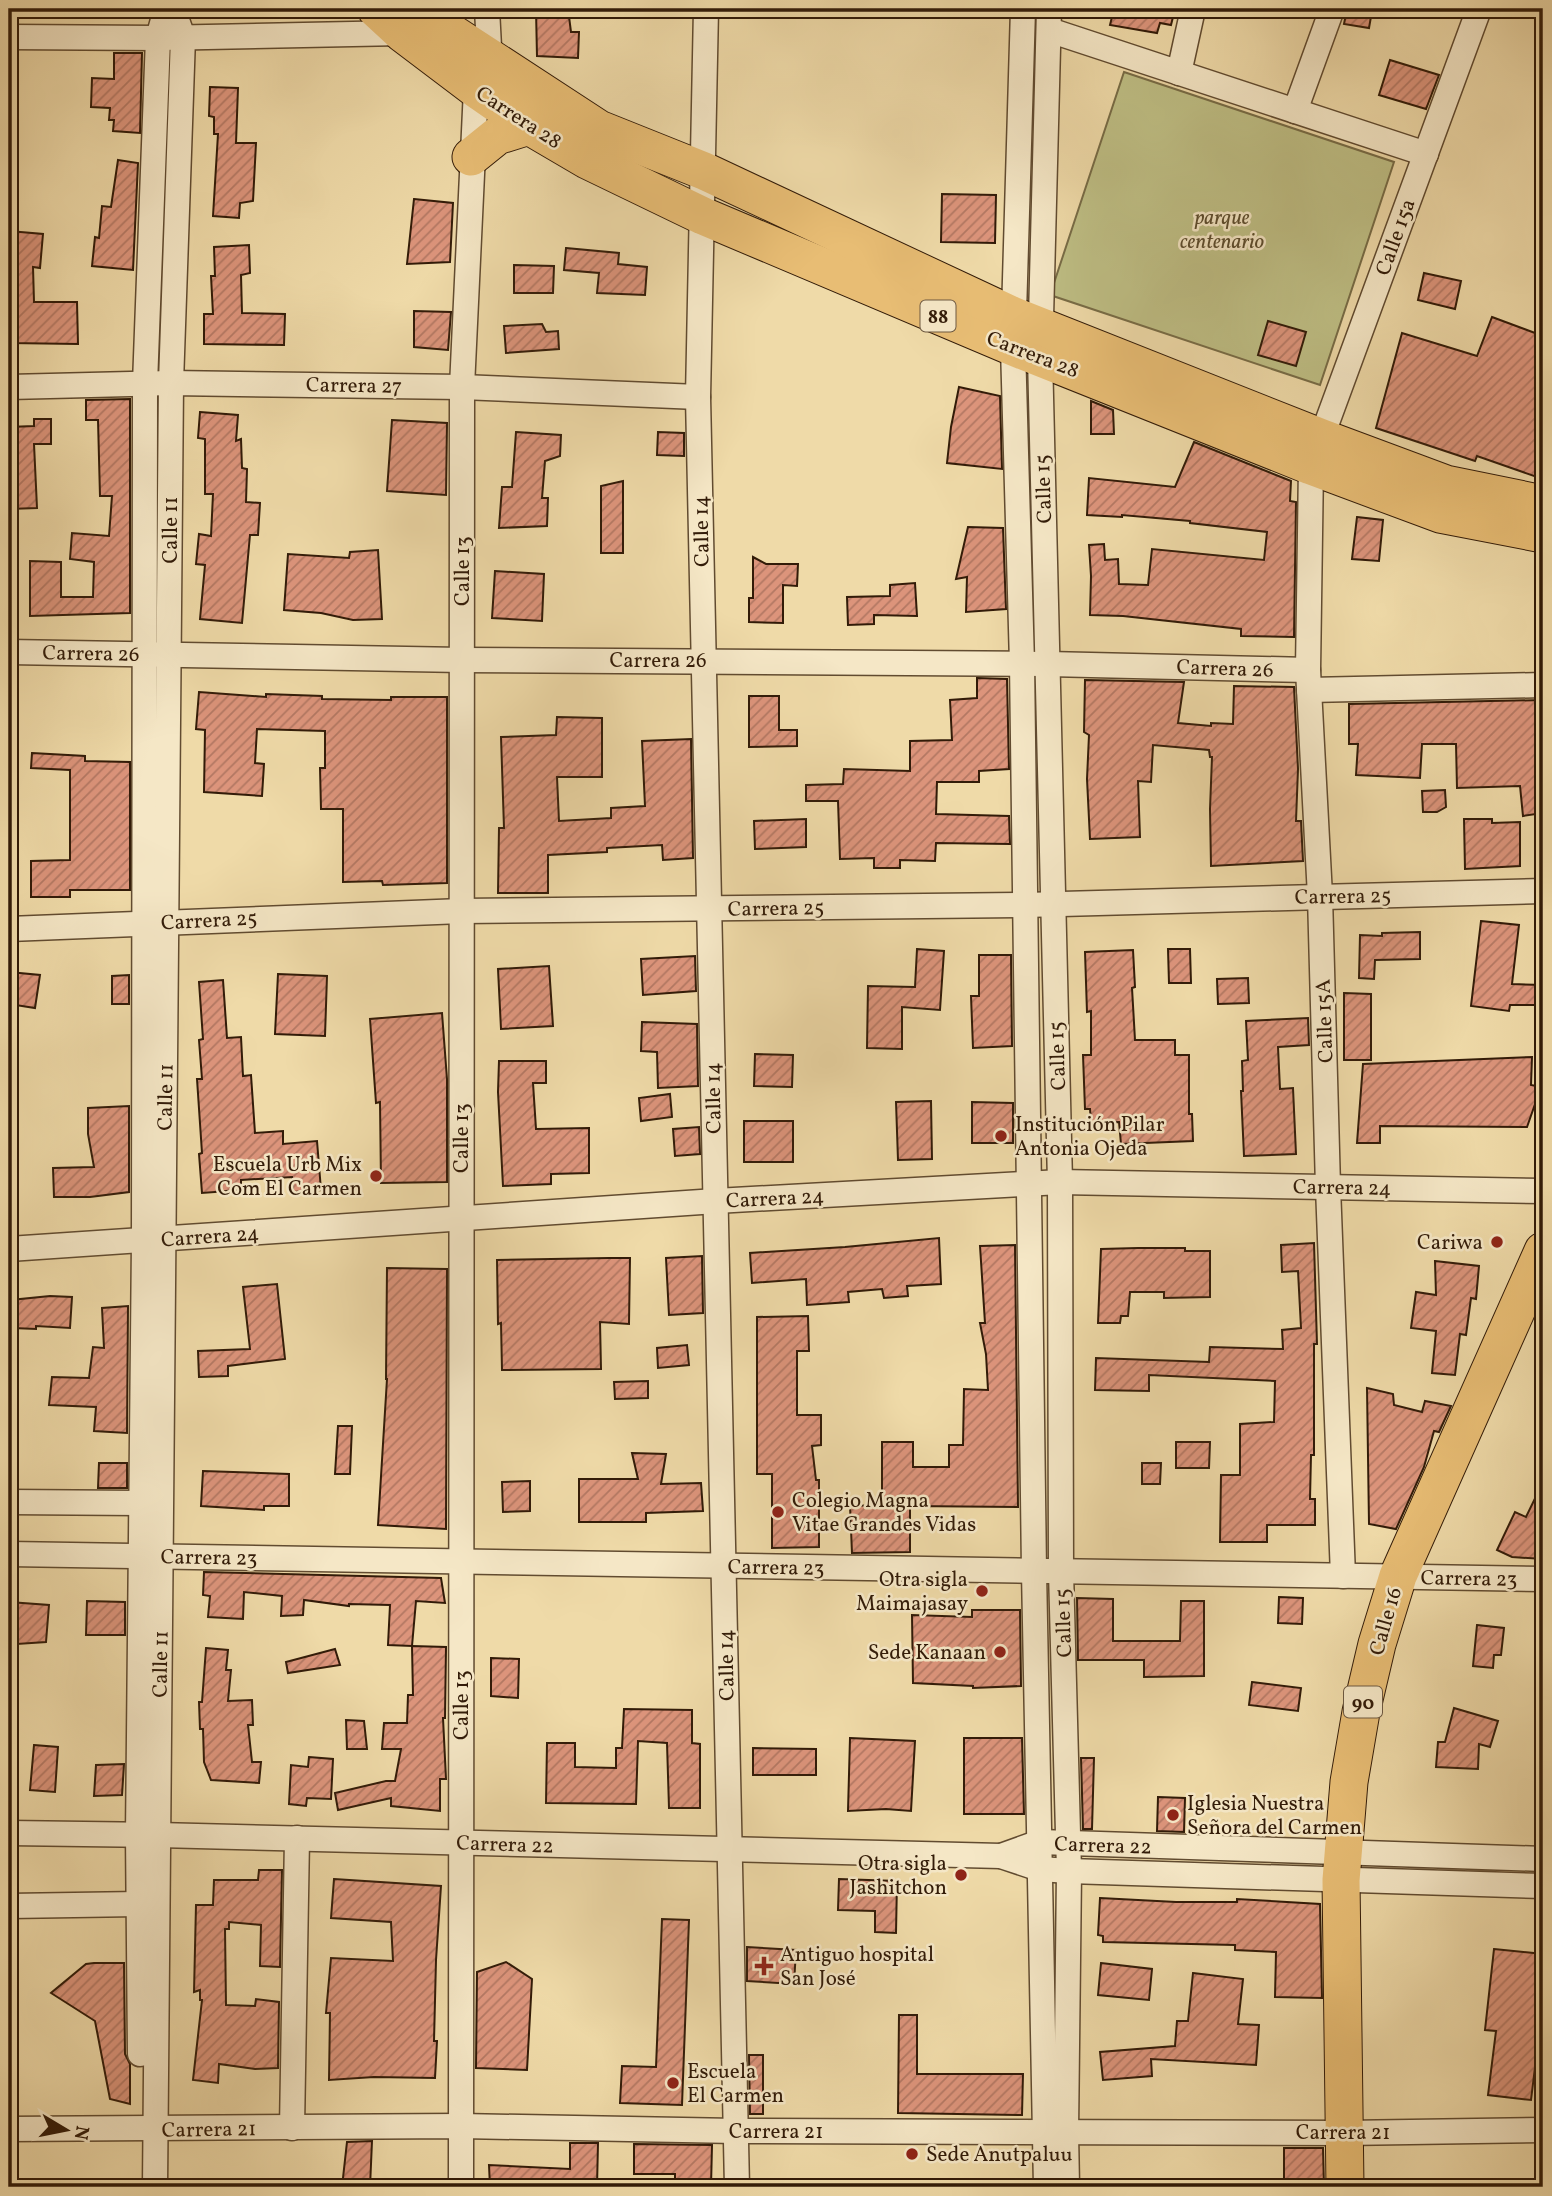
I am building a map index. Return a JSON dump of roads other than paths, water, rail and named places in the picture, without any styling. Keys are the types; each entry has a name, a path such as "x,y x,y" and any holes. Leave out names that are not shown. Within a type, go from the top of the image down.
{"highway":[{"name":"Carrera 28","path":"398,17 482,73 599,128 704,172 1027,336"},
{"name":"Carrera 28","path":"482,73 529,126 587,160 703,216 1027,336 1317,452 1440,514 1543,534"},
{"path":"471,157 497,136 529,126"},
{"name":"Carrera 28","path":"1317,452 1543,504"},
{"name":"Calle 16","path":"1345,2187 1342,1866 1349,1782 1361,1712 1377,1644 1398,1576 1543,1251"}],"street":[{"name":"Calle 11","path":"140,2187 148,2129 157,654 171,383 170,37 166,9"},
{"name":"Calle 11","path":"157,654 145,384 173,9"},
{"name":"Calle 13","path":"461,2187 462,387 471,157 487,9"},
{"name":"Calle 14","path":"706,9 698,397 737,2187"},
{"name":"Calle 15","path":"1023,9 1027,336 1021,663 1040,1869 1055,2131 1067,2187"},
{"path":"1179,73 1193,9"},
{"path":"1294,111 1332,9"},
{"name":"Calle 15a","path":"1317,452 1479,9"},
{"name":"Carrera 28","path":"9,37 170,37 398,17"},
{"name":"Calle 15","path":"1046,2187 1055,2131 1069,1871 1061,1571 1060,1182 1048,664 1027,336 1049,19"},
{"path":"1049,19 1179,73 1426,154"},
{"name":"Carrera 27","path":"9,387 171,383 462,387 698,397"},
{"name":"Calle 15A","path":"1317,452 1308,680 1321,896 1328,1187 1343,1576"},
{"name":"Carrera 26","path":"9,652 462,660 1021,663 1308,680 1543,685"},
{"name":"Carrera 25","path":"9,929 462,911 1053,905 1543,891"},
{"name":"Carrera 24","path":"9,1249 716,1201 1060,1182 1543,1191"},
{"name":"Calle 11","path":"151,1556 140,1503 154,1240"},
{"path":"9,1502 140,1503"},
{"name":"Carrera 23","path":"9,1554 1543,1579"},
{"name":"Carrera 22","path":"9,1833 1001,1856 1040,1869 1069,1871 1543,1860"},
{"name":"Calle 11","path":"148,1835 139,1905 148,2129 155,2187"},
{"path":"292,2128 297,1838"},
{"name":"Carrera 22","path":"1001,1856 1040,1842 1342,1866 1543,1886"},
{"path":"9,1906 139,1905"},
{"name":"Carrera 21","path":"9,2129 461,2126 736,2131 1344,2133 1543,2130"}],"place":[{"name":"Institución Pilar Antonia Ojeda","path":"1001,1136"},
{"name":"Escuela Urb Mix Com El Carmen","path":"376,1176"},
{"name":"Cariwa","path":"1497,1242"},
{"name":"Colegio Magna Vitae Grandes Vidas","path":"778,1512"},
{"name":"Otra sigla Maimajasay","path":"982,1591"},
{"name":"Sede Kanaan","path":"1000,1652"},
{"name":"Iglesia Nuestra Señora del Carmen","path":"1173,1815"},
{"name":"Otra sigla Jashitchon","path":"961,1875"},
{"name":"Antiguo hospital San José","path":"764,1966"},
{"name":"Escuela El Carmen","path":"673,2083"},
{"name":"Sede Anutpaluu","path":"912,2154"}],"park label":[{"name":"parque centenario","path":"1222,229"}]}
